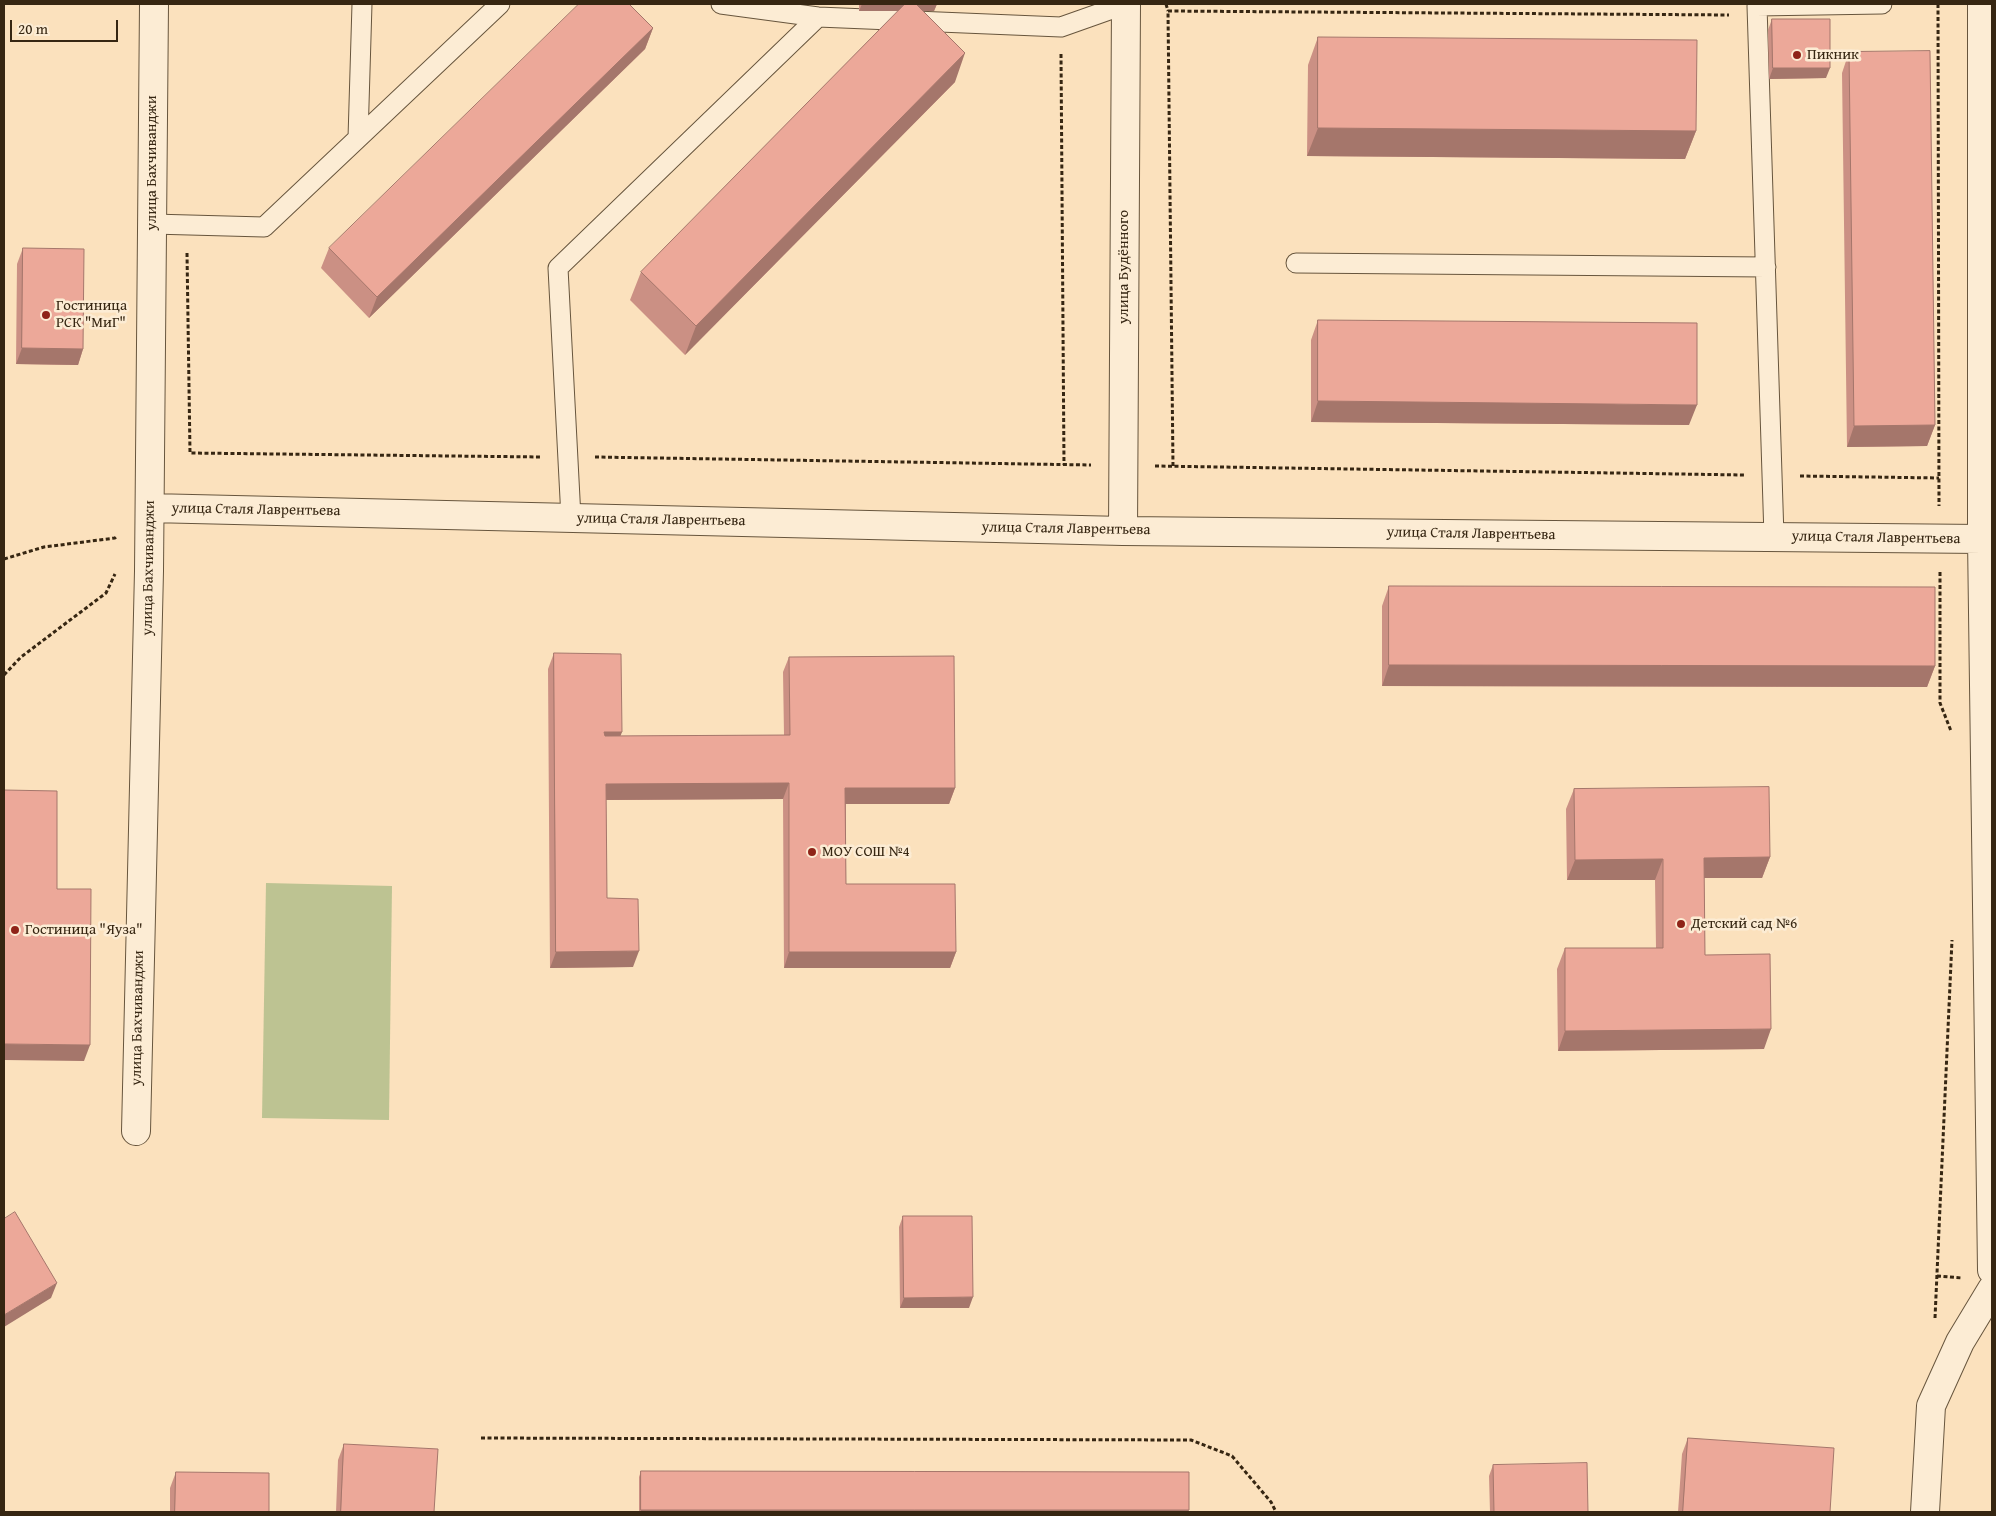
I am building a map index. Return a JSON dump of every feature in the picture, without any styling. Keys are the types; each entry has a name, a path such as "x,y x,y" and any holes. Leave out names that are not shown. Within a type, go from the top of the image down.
{"street":[{"name":"улица Бахчиванджи","path":"136,1131 150,508 154,4"},
{"name":"улица Будённого","path":"1123,531 1126,4"},
{"path":"1982,4 1987,75 1987,539 1992,1270"},
{"name":"улица Сталя Лаврентьева","path":"150,508 1123,531 1987,539"},
{"path":"1925,1512 1931,1406 1960,1342 1992,1289"}],"lane":[{"path":"358,138 362,4"},
{"path":"152,224 264,228 500,4"},
{"path":"721,4 818,17 1061,27 1126,4"},
{"path":"1774,537 1757,6 1882,4"},
{"path":"571,518 558,268 818,17"},
{"path":"1296,263 1766,267"}],"path":[{"path":"1166,4 1168,11 1172,466"},
{"path":"1938,4 1940,703 1954,738"},
{"path":"1168,11 1757,15"},
{"path":"1061,27 1064,465"},
{"path":"190,453 1939,478"},
{"path":"4,559 44,547 115,538 150,508"},
{"path":"4,675 21,657 106,593 119,567"},
{"path":"1935,1324 1953,932"},
{"path":"480,1438 1191,1440 1232,1456 1271,1502 1276,1512"}],"green space":[{"path":"266,883 392,886 389,1120 262,1118"}],"building":[{"path":"579,4 629,4 653,28 377,297 329,248"},
{"path":"905,4 916,4 965,53 696,326 641,272"},
{"path":"1772,19 1830,19 1830,68 1773,68"},
{"path":"1318,37 1697,40 1696,131 1318,128"},
{"path":"1930,51 1935,425 1854,426 1849,52"},
{"path":"23,248 84,249 83,349 22,348"},
{"path":"1318,320 1697,323 1697,405 1318,401"},
{"path":"1389,586 1935,587 1935,666 1389,665"},
{"name":"МОУ СОШ №4","path":"554,653 621,654 622,732 604,732 605,736 790,735 789,657 954,656 955,788 845,788 846,884 955,884 956,952 789,952 789,783 606,784 607,898 638,899 639,951 556,952"},
{"path":"1769,787 1770,857 1704,858 1705,955 1770,954 1771,1029 1565,1031 1565,948 1663,948 1663,859 1575,860 1574,789"},
{"path":"4,790 57,791 57,889 91,889 90,1045 4,1044"},
{"path":"15,1212 57,1283 4,1315 4,1219"},
{"path":"903,1216 972,1216 973,1297 904,1298"},
{"path":"1688,1438 1834,1448 1830,1512 1683,1512"},
{"path":"344,1444 438,1449 434,1512 341,1512"},
{"path":"1587,1463 1588,1512 1494,1512 1493,1465"},
{"path":"641,1471 1189,1472 1189,1510 641,1510"},
{"path":"176,1472 269,1473 269,1512 175,1512"}],"place":[{"name":"Пикник","path":"1797,55"},
{"name":"Гостиница РСК \"МиГ\"","path":"46,315"},
{"name":"МОУ СОШ №4","path":"812,852"},
{"name":"Детский сад №6","path":"1681,924"},
{"name":"Гостиница \"Яуза\"","path":"15,930"}]}
